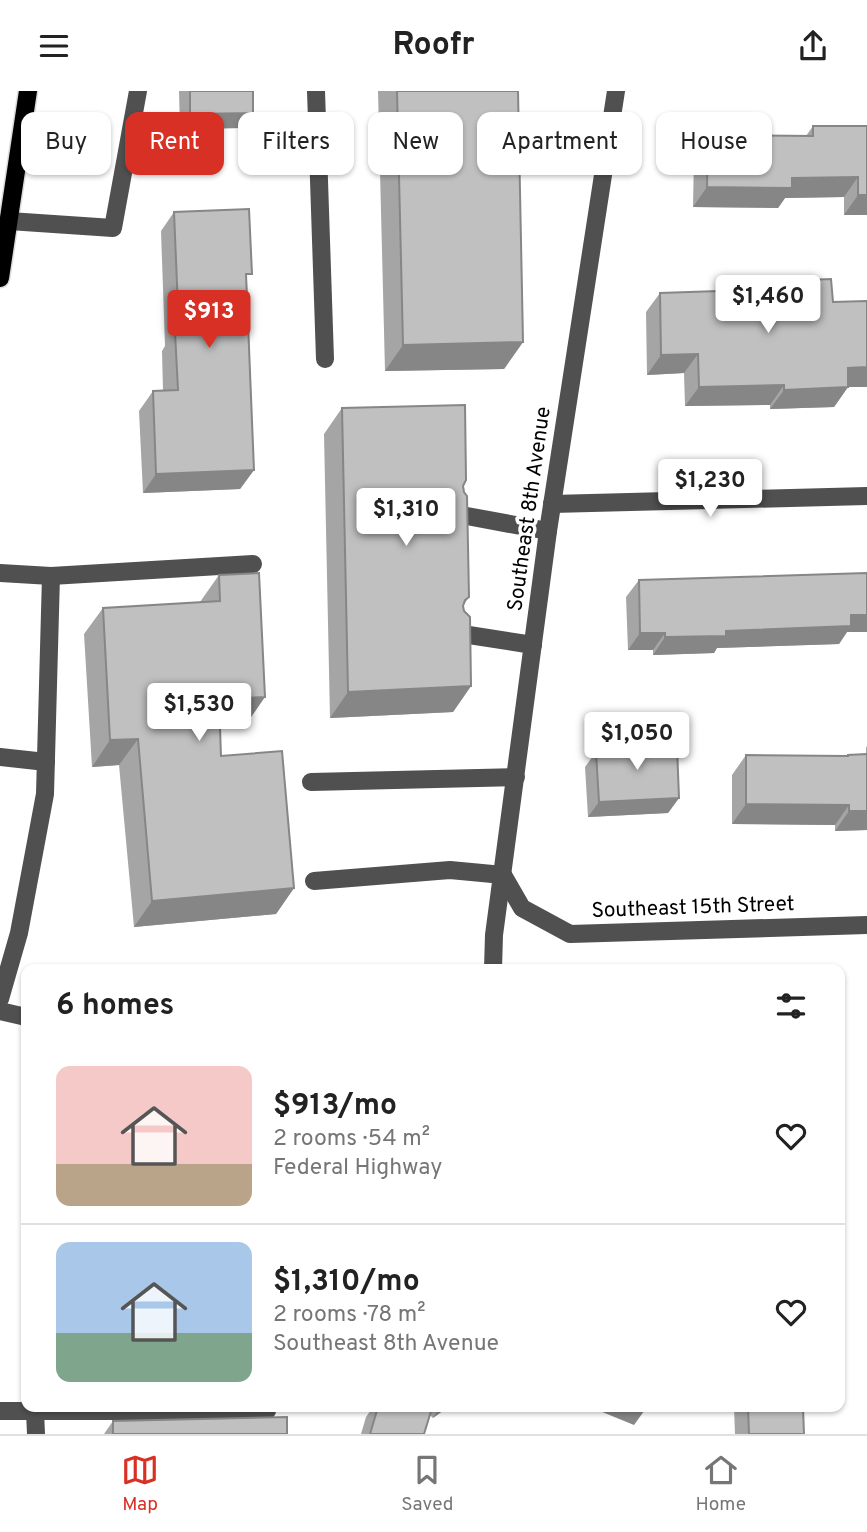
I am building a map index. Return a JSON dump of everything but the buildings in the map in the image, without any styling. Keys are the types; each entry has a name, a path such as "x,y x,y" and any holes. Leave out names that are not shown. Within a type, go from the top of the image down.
{"main road":[{"path":"15,91 21,122"},
{"path":"24,112 28,91"},
{"path":"0,278 21,134"}],"street":[{"path":"9,221 113,228 138,91"},
{"path":"316,91 325,359"},
{"name":"Southeast 8th Avenue","path":"493,964 494,935 548,530 616,91"},
{"path":"552,504 867,496"},
{"path":"456,515 548,530"},
{"path":"0,573 51,576 253,564"},
{"path":"0,999 19,933 45,795 51,576"},
{"path":"456,632 533,646"},
{"path":"0,757 46,762"},
{"path":"311,782 516,777"},
{"path":"314,881 450,870 503,876"},
{"name":"Southeast 15th Street","path":"503,876 522,908 570,934 867,925"},
{"path":"0,1011 21,1016"},
{"path":"0,1411 21,1411"},
{"path":"35,1412 36,1434"}]}
